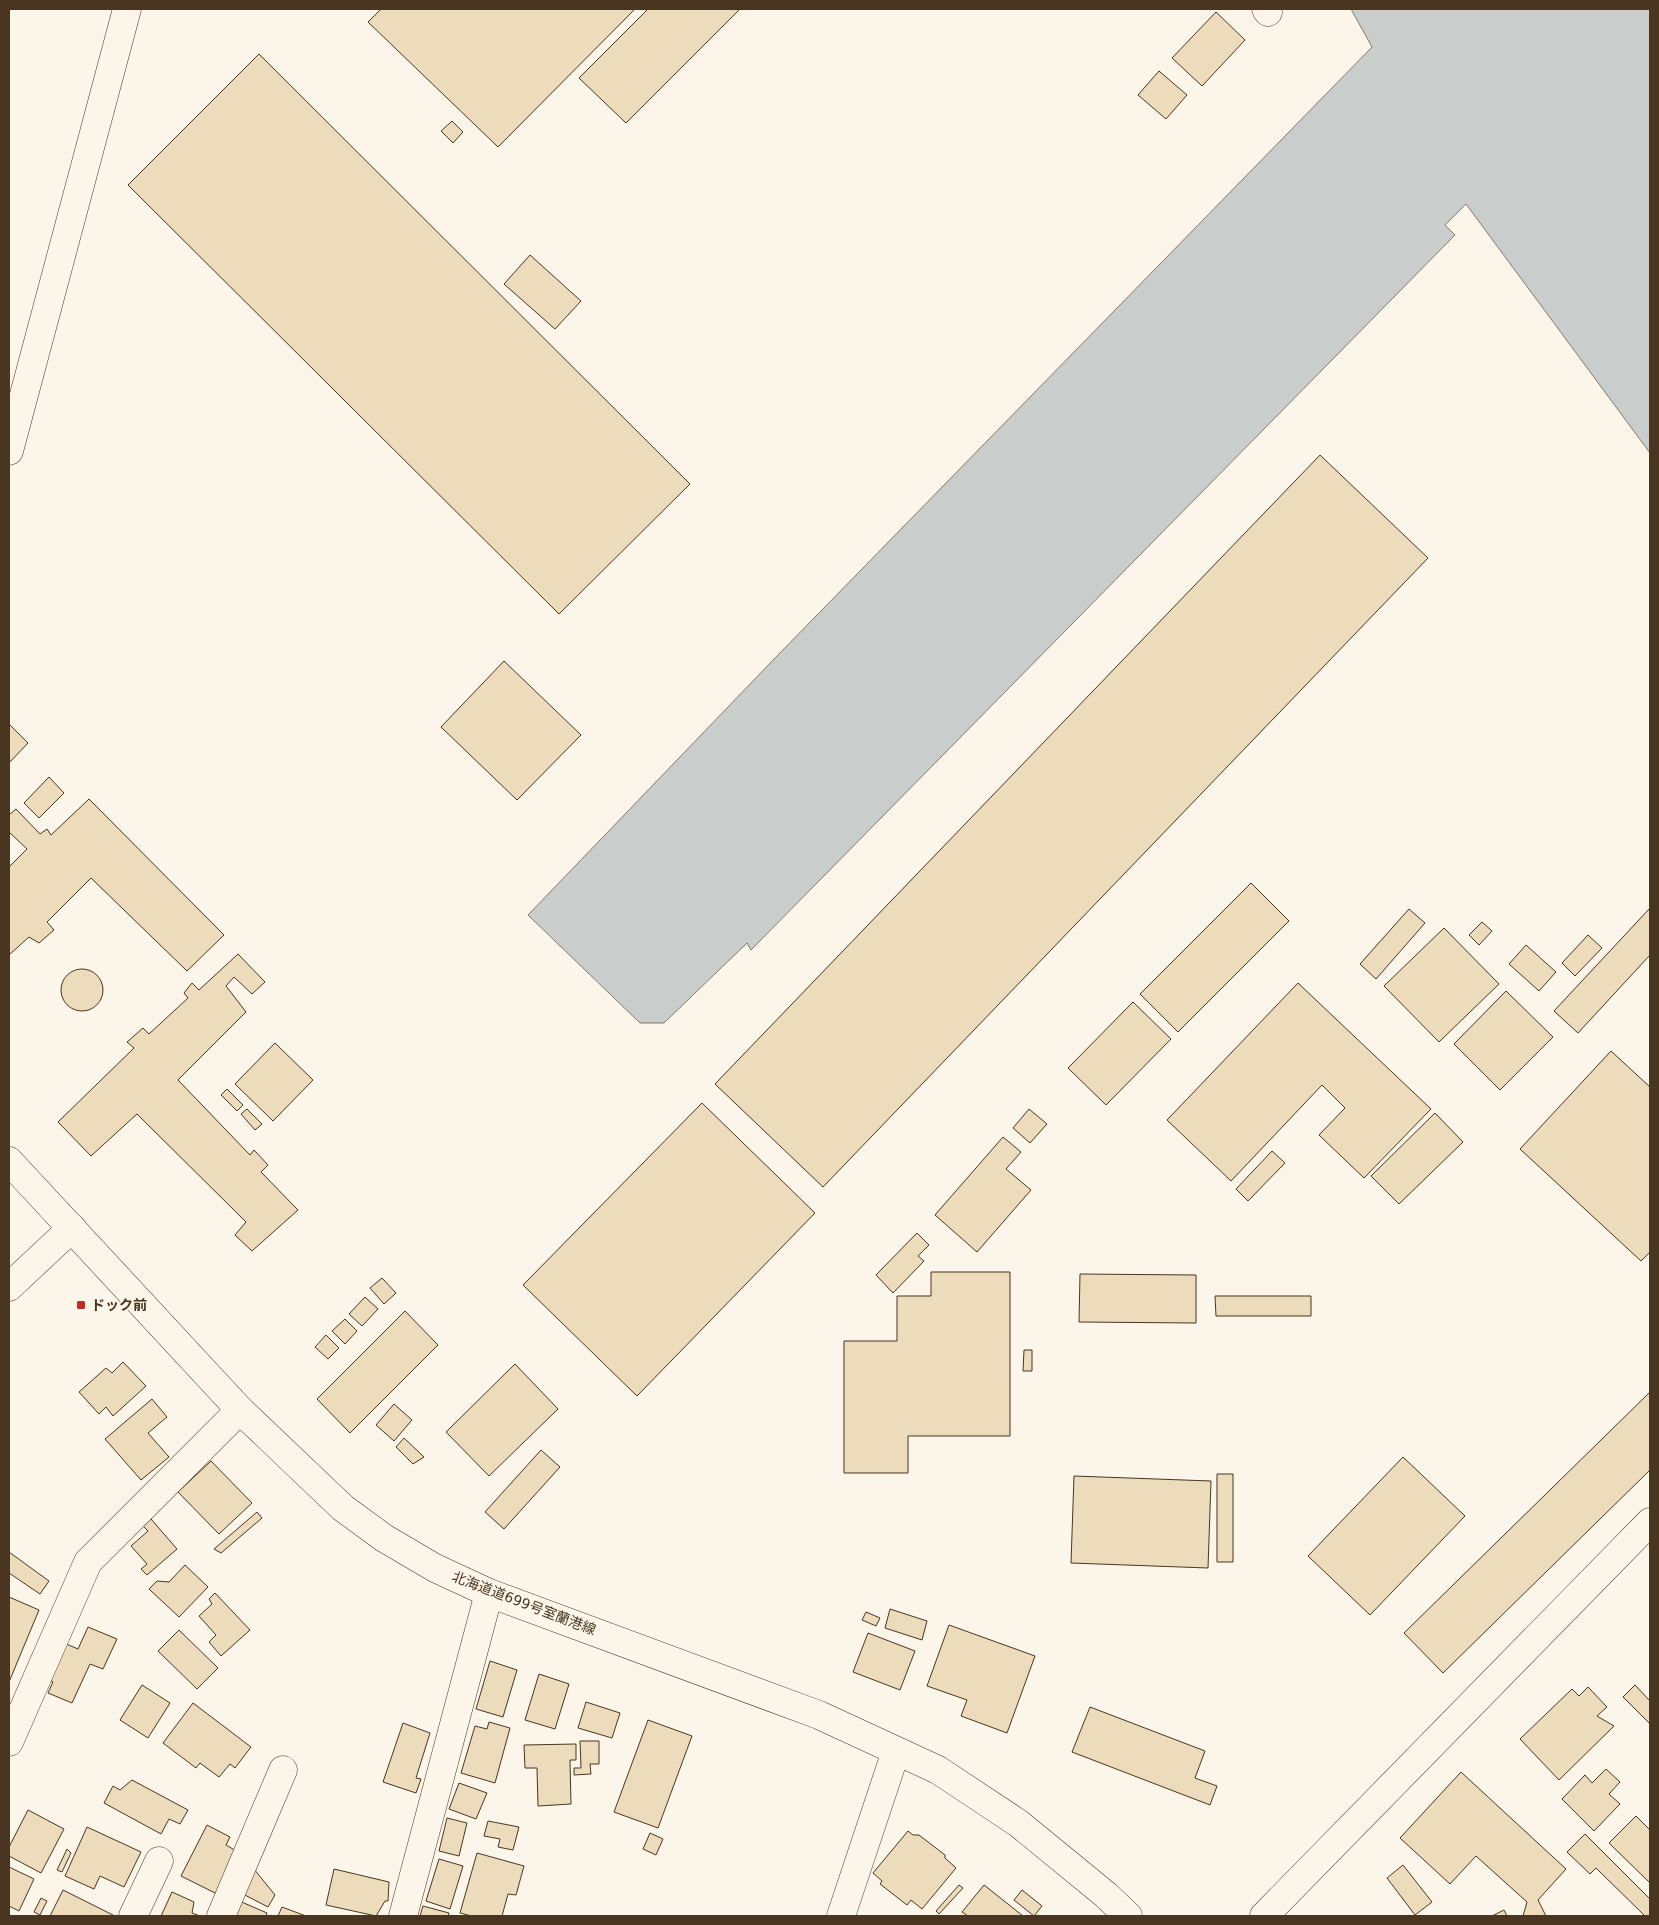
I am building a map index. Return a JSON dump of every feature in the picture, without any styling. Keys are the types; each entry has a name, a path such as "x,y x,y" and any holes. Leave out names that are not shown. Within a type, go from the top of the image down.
{"street":[{"path":"9,451 127,9"},
{"name":"北海道道699号室蘭港線","path":"9,1161 240,1410 343,1508 377,1533 435,1568 489,1593 819,1715 938,1770 1018,1823 1128,1916"},
{"path":"9,1288 72,1228"},
{"path":"9,1742 88,1562 240,1410"},
{"path":"1264,1916 1650,1522"},
{"path":"403,1916 489,1593"},
{"path":"841,1916 896,1750"},
{"path":"221,1916 283,1770"},
{"path":"133,1916 159,1861"}],"shaded area":[{"path":"1351,9 1650,9 1650,453 1466,204 1445,225 1455,235 751,950 747,943 664,1023 640,1023 528,915 777,656 1372,47"}],"building":[{"path":"381,9 635,9 498,147 368,22"},
{"path":"648,9 740,9 626,123 579,78"},
{"path":"1216,12 1245,40 1202,86 1172,58"},
{"path":"259,54 690,484 559,614 128,185"},
{"path":"1159,71 1187,95 1166,119 1138,95"},
{"path":"452,121 463,132 453,143 441,131"},
{"path":"530,255 581,301 555,329 504,284"},
{"path":"1320,455 1428,558 823,1187 715,1084"},
{"path":"504,661 581,735 517,800 441,727"},
{"path":"9,724 28,743 9,763"},
{"path":"49,777 64,793 39,818 24,803"},
{"path":"89,799 224,935 187,971 91,878 47,922 54,930 39,943 29,937 9,955 9,867 27,849 9,832 9,815 16,809 40,834 47,829 51,835"},
{"path":"1251,883 1289,921 1178,1032 1140,994"},
{"path":"1650,908 1650,955 1578,1033 1554,1011"},
{"path":"1409,909 1425,923 1376,979 1360,964"},
{"path":"1482,922 1492,931 1479,945 1469,935"},
{"path":"1444,928 1499,984 1439,1042 1384,986"},
{"path":"1588,935 1602,948 1575,976 1562,963"},
{"path":"1526,945 1556,972 1539,991 1509,964"},
{"path":"238,954 265,982 252,994 234,977 226,986 246,1012 178,1080 250,1155 254,1150 268,1165 261,1172 298,1210 252,1251 235,1235 246,1222 137,1114 91,1156 58,1122 134,1048 127,1042 143,1028 149,1034 188,998 184,993 192,983 199,990"},
{"path":"78,969 86,969 97,975 103,990 97,1005 86,1011 78,1011 67,1005 61,994 61,986 67,975"},
{"path":"1298,983 1431,1109 1364,1178 1319,1135 1345,1108 1322,1085 1231,1181 1167,1120"},
{"path":"1506,991 1553,1037 1500,1090 1454,1044"},
{"path":"1133,1002 1171,1039 1106,1105 1068,1068"},
{"path":"275,1043 313,1080 273,1121 235,1084"},
{"path":"1611,1051 1650,1087 1650,1252 1641,1261 1520,1149"},
{"path":"227,1089 243,1105 237,1111 221,1095"},
{"path":"702,1103 815,1213 637,1396 523,1285"},
{"path":"247,1109 262,1124 255,1130 241,1114"},
{"path":"1029,1109 1047,1124 1030,1143 1013,1128"},
{"path":"1435,1113 1463,1142 1399,1204 1371,1176"},
{"path":"1003,1137 1021,1152 1006,1169 1031,1190 977,1252 935,1215"},
{"path":"1272,1151 1285,1163 1248,1201 1236,1189"},
{"path":"917,1233 929,1245 918,1256 924,1261 893,1293 876,1275"},
{"path":"931,1272 1010,1272 1010,1436 908,1436 908,1473 844,1473 844,1341 897,1341 897,1296 931,1296"},
{"path":"1080,1274 1196,1275 1196,1323 1079,1322"},
{"path":"382,1278 396,1293 384,1304 370,1288"},
{"path":"1215,1296 1311,1296 1311,1316 1216,1316"},
{"path":"365,1297 378,1309 362,1326 349,1314"},
{"path":"405,1311 438,1345 350,1433 317,1399"},
{"path":"345,1319 357,1331 345,1344 332,1331"},
{"path":"326,1335 339,1348 328,1359 315,1347"},
{"path":"1024,1350 1032,1350 1032,1371 1023,1371"},
{"path":"123,1362 146,1386 113,1416 106,1407 99,1414 79,1392 106,1368 112,1373"},
{"path":"515,1364 558,1409 489,1476 446,1432"},
{"path":"1650,1392 1650,1470 1443,1673 1404,1633"},
{"path":"152,1399 167,1417 148,1433 169,1457 141,1480 105,1439"},
{"path":"394,1404 412,1420 394,1441 376,1425"},
{"path":"404,1438 424,1457 413,1464 396,1447"},
{"path":"541,1450 560,1467 504,1529 485,1512"},
{"path":"1403,1457 1465,1516 1370,1615 1308,1556"},
{"path":"211,1461 252,1503 219,1534 178,1492"},
{"path":"1217,1474 1233,1474 1233,1562 1217,1562"},
{"path":"1074,1476 1211,1481 1208,1568 1071,1563"},
{"path":"257,1512 262,1518 221,1553 214,1549"},
{"path":"151,1519 177,1549 147,1575 141,1569 147,1564 131,1546 148,1531 143,1526"},
{"path":"9,1552 49,1581 40,1594 9,1573"},
{"path":"185,1565 208,1587 179,1617 149,1589 157,1581 169,1582"},
{"path":"215,1593 250,1630 221,1656 209,1642 216,1635 199,1616 212,1604 209,1599"},
{"path":"9,1597 39,1610 9,1682"},
{"path":"890,1609 927,1621 922,1640 885,1628"},
{"path":"866,1612 880,1618 876,1626 862,1620"},
{"path":"949,1625 1035,1656 1007,1733 961,1716 967,1700 927,1686"},
{"path":"88,1627 117,1639 103,1669 90,1664 72,1703 48,1693 53,1682 48,1679 64,1643 78,1649"},
{"path":"179,1630 218,1668 197,1689 158,1651"},
{"path":"868,1633 915,1651 900,1690 853,1672"},
{"path":"490,1661 517,1670 503,1717 476,1709"},
{"path":"539,1674 569,1684 555,1729 525,1720"},
{"path":"142,1685 170,1703 148,1738 120,1720"},
{"path":"1635,1685 1650,1701 1650,1724 1623,1697"},
{"path":"1588,1687 1607,1707 1597,1716 1614,1726 1559,1780 1520,1739 1572,1689 1579,1696"},
{"path":"586,1702 620,1713 612,1738 578,1728"},
{"path":"193,1703 251,1747 235,1768 230,1764 219,1777 200,1763 196,1768 163,1743"},
{"path":"1090,1707 1205,1751 1195,1778 1217,1786 1210,1805 1072,1752"},
{"path":"648,1720 692,1736 658,1828 614,1812"},
{"path":"489,1722 510,1728 495,1783 461,1773 475,1726 487,1729"},
{"path":"403,1723 430,1733 416,1778 421,1779 416,1793 383,1782"},
{"path":"580,1741 599,1741 599,1764 590,1764 591,1774 574,1775 574,1768 581,1768"},
{"path":"576,1744 576,1760 570,1760 571,1804 538,1806 537,1768 525,1768 524,1745"},
{"path":"1606,1769 1620,1782 1609,1794 1620,1804 1594,1831 1562,1799 1585,1775 1592,1783"},
{"path":"1461,1772 1566,1869 1538,1900 1546,1916 1523,1916 1527,1902 1476,1856 1450,1884 1400,1838"},
{"path":"132,1780 188,1810 180,1824 169,1819 161,1834 104,1803 113,1786 120,1790"},
{"path":"459,1783 487,1793 476,1819 449,1809"},
{"path":"28,1810 64,1829 41,1873 9,1856 9,1847"},
{"path":"1636,1816 1650,1830 1650,1883 1609,1843"},
{"path":"447,1818 467,1823 459,1856 439,1851"},
{"path":"488,1821 519,1827 513,1850 498,1847 500,1839 484,1836"},
{"path":"207,1825 230,1837 226,1845 238,1852 217,1894 181,1876"},
{"path":"87,1827 141,1852 124,1887 100,1876 94,1889 65,1876"},
{"path":"908,1831 913,1835 919,1835 945,1855 945,1858 956,1868 922,1909 911,1900 907,1905 880,1884 882,1881 873,1873"},
{"path":"650,1833 663,1839 656,1855 643,1849"},
{"path":"1585,1834 1650,1899 1650,1916 1645,1916 1596,1868 1590,1874 1567,1852"},
{"path":"67,1849 71,1853 62,1872 57,1870"},
{"path":"477,1853 524,1866 516,1895 508,1894 502,1916 472,1916 460,1913"},
{"path":"439,1859 463,1866 450,1909 426,1901"},
{"path":"1403,1865 1432,1902 1415,1915 1387,1878"},
{"path":"9,1867 34,1879 19,1911 9,1906"},
{"path":"254,1869 275,1895 268,1907 241,1893"},
{"path":"334,1869 389,1882 388,1901 385,1901 376,1916 326,1905"},
{"path":"959,1885 963,1888 939,1914 936,1911"},
{"path":"984,1885 1023,1916 968,1916 962,1912"},
{"path":"63,1890 113,1915 50,1916"},
{"path":"1022,1890 1042,1906 1034,1916 1014,1900"},
{"path":"172,1892 194,1902 192,1913 200,1916 161,1916"},
{"path":"41,1898 47,1901 40,1915 34,1912"},
{"path":"237,1900 267,1913 266,1916 231,1916"},
{"path":"423,1906 449,1913 448,1916 420,1916"},
{"path":"282,1907 306,1916 278,1916"},
{"path":"1504,1910 1507,1916 1492,1916"}],"place":[{"name":"ドック前","path":"81,1305"}]}
